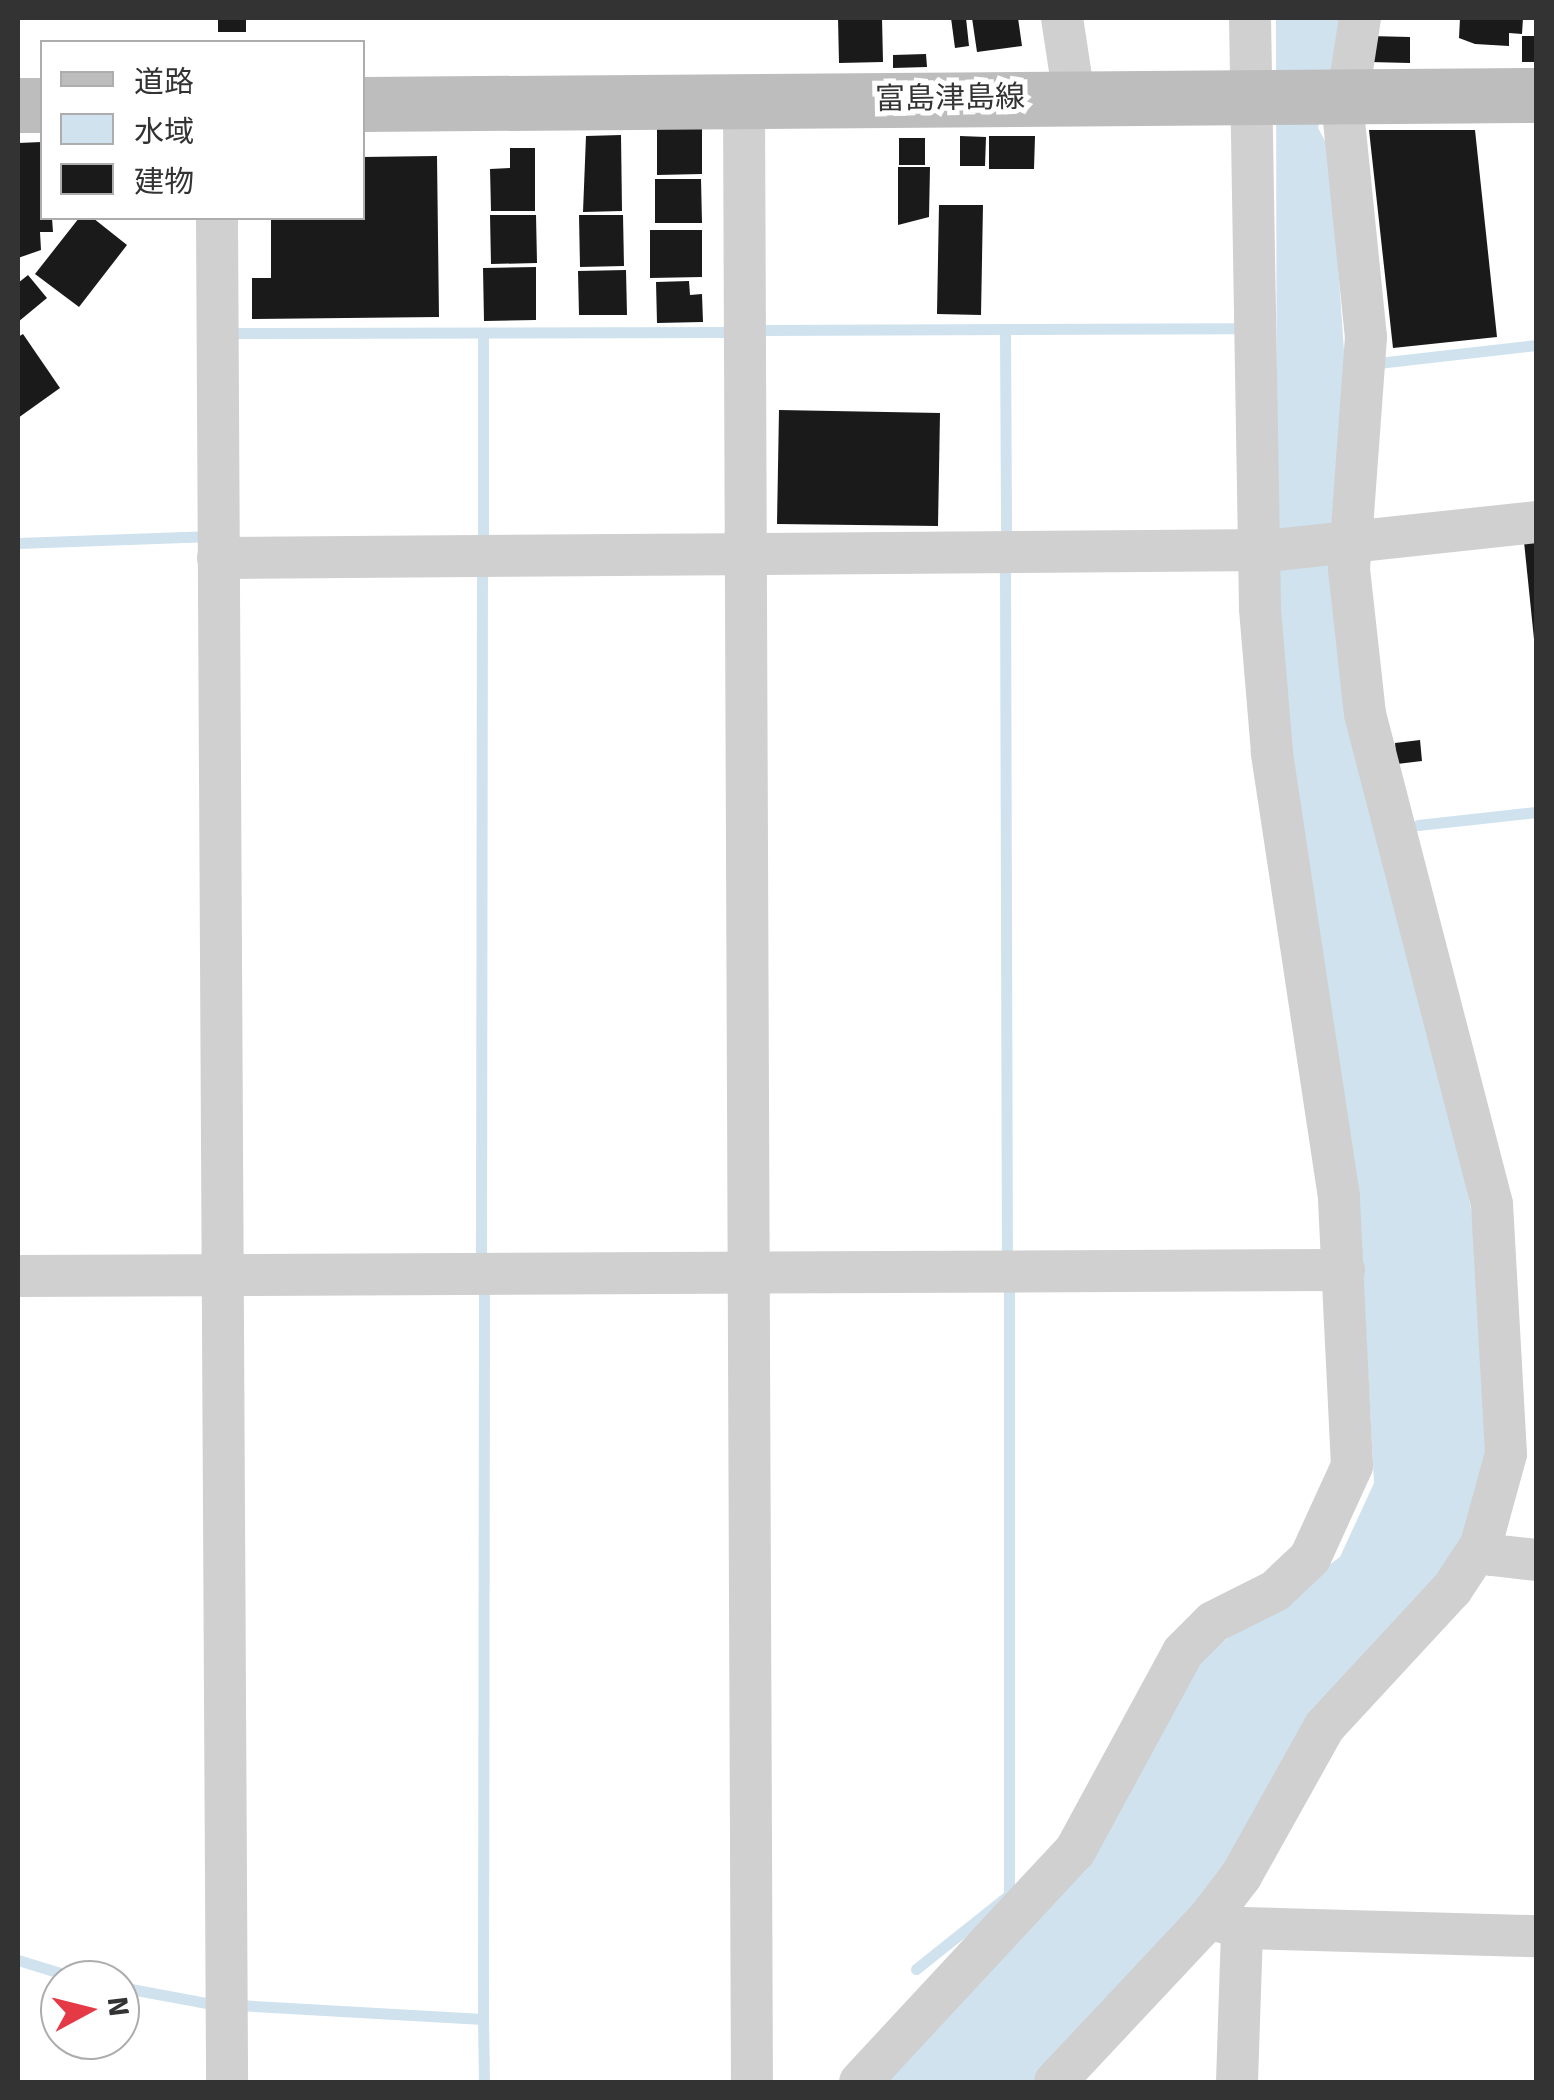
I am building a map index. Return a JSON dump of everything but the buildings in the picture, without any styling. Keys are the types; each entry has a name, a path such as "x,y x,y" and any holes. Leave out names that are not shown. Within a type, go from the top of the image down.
{"main road":[{"name":"富島津島線","path":"365,104 1256,94 1536,96"}],"street":[{"path":"1062,18 1074,96"},
{"path":"860,2082 1075,1851 1182,1652 1213,1622 1274,1591 1310,1558 1352,1466 1344,1270 1272,752 1256,94 1250,18"},
{"path":"1237,2082 1225,1923 1241,1876 1325,1726 1452,1589 1480,1545 1506,1454 1492,1204 1366,714 1347,545 1366,337 1342,96 1360,18"},
{"path":"744,102 744,1272 752,2082"},
{"path":"217,220 226,1276 227,2082"},
{"path":"218,558 1267,550 1347,545 1536,522"},
{"path":"18,1276 1344,1270"},
{"path":"1480,1545 1492,1556 1536,1560"},
{"path":"1055,2082 1225,1923 1536,1936"}],"water":[{"path":"1276,18 1344,18 1318,128 1330,150 1346,379 1333,517 1474,1224 1489,1461 1475,1513 1439,1589 1235,1863 1034,2082 885,2082 1199,1659 1340,1557 1374,1483 1363,1277 1277,663"}],"waterway":[{"path":"754,330 1239,328"},
{"path":"1005,329 1006,541"},
{"path":"227,333 732,332"},
{"path":"483,333 483,545"},
{"path":"1378,363 1536,345"},
{"path":"18,543 205,536"},
{"path":"481,1261 482,564"},
{"path":"1005,564 1007,1260"},
{"path":"1418,825 1536,812"},
{"path":"916,1969 1009,1895 1009,1279"},
{"path":"483,2019 484,1285"},
{"path":"18,1960 40,1967"},
{"path":"140,1991 212,2004"},
{"path":"238,2005 483,2019 484,2082"}]}
